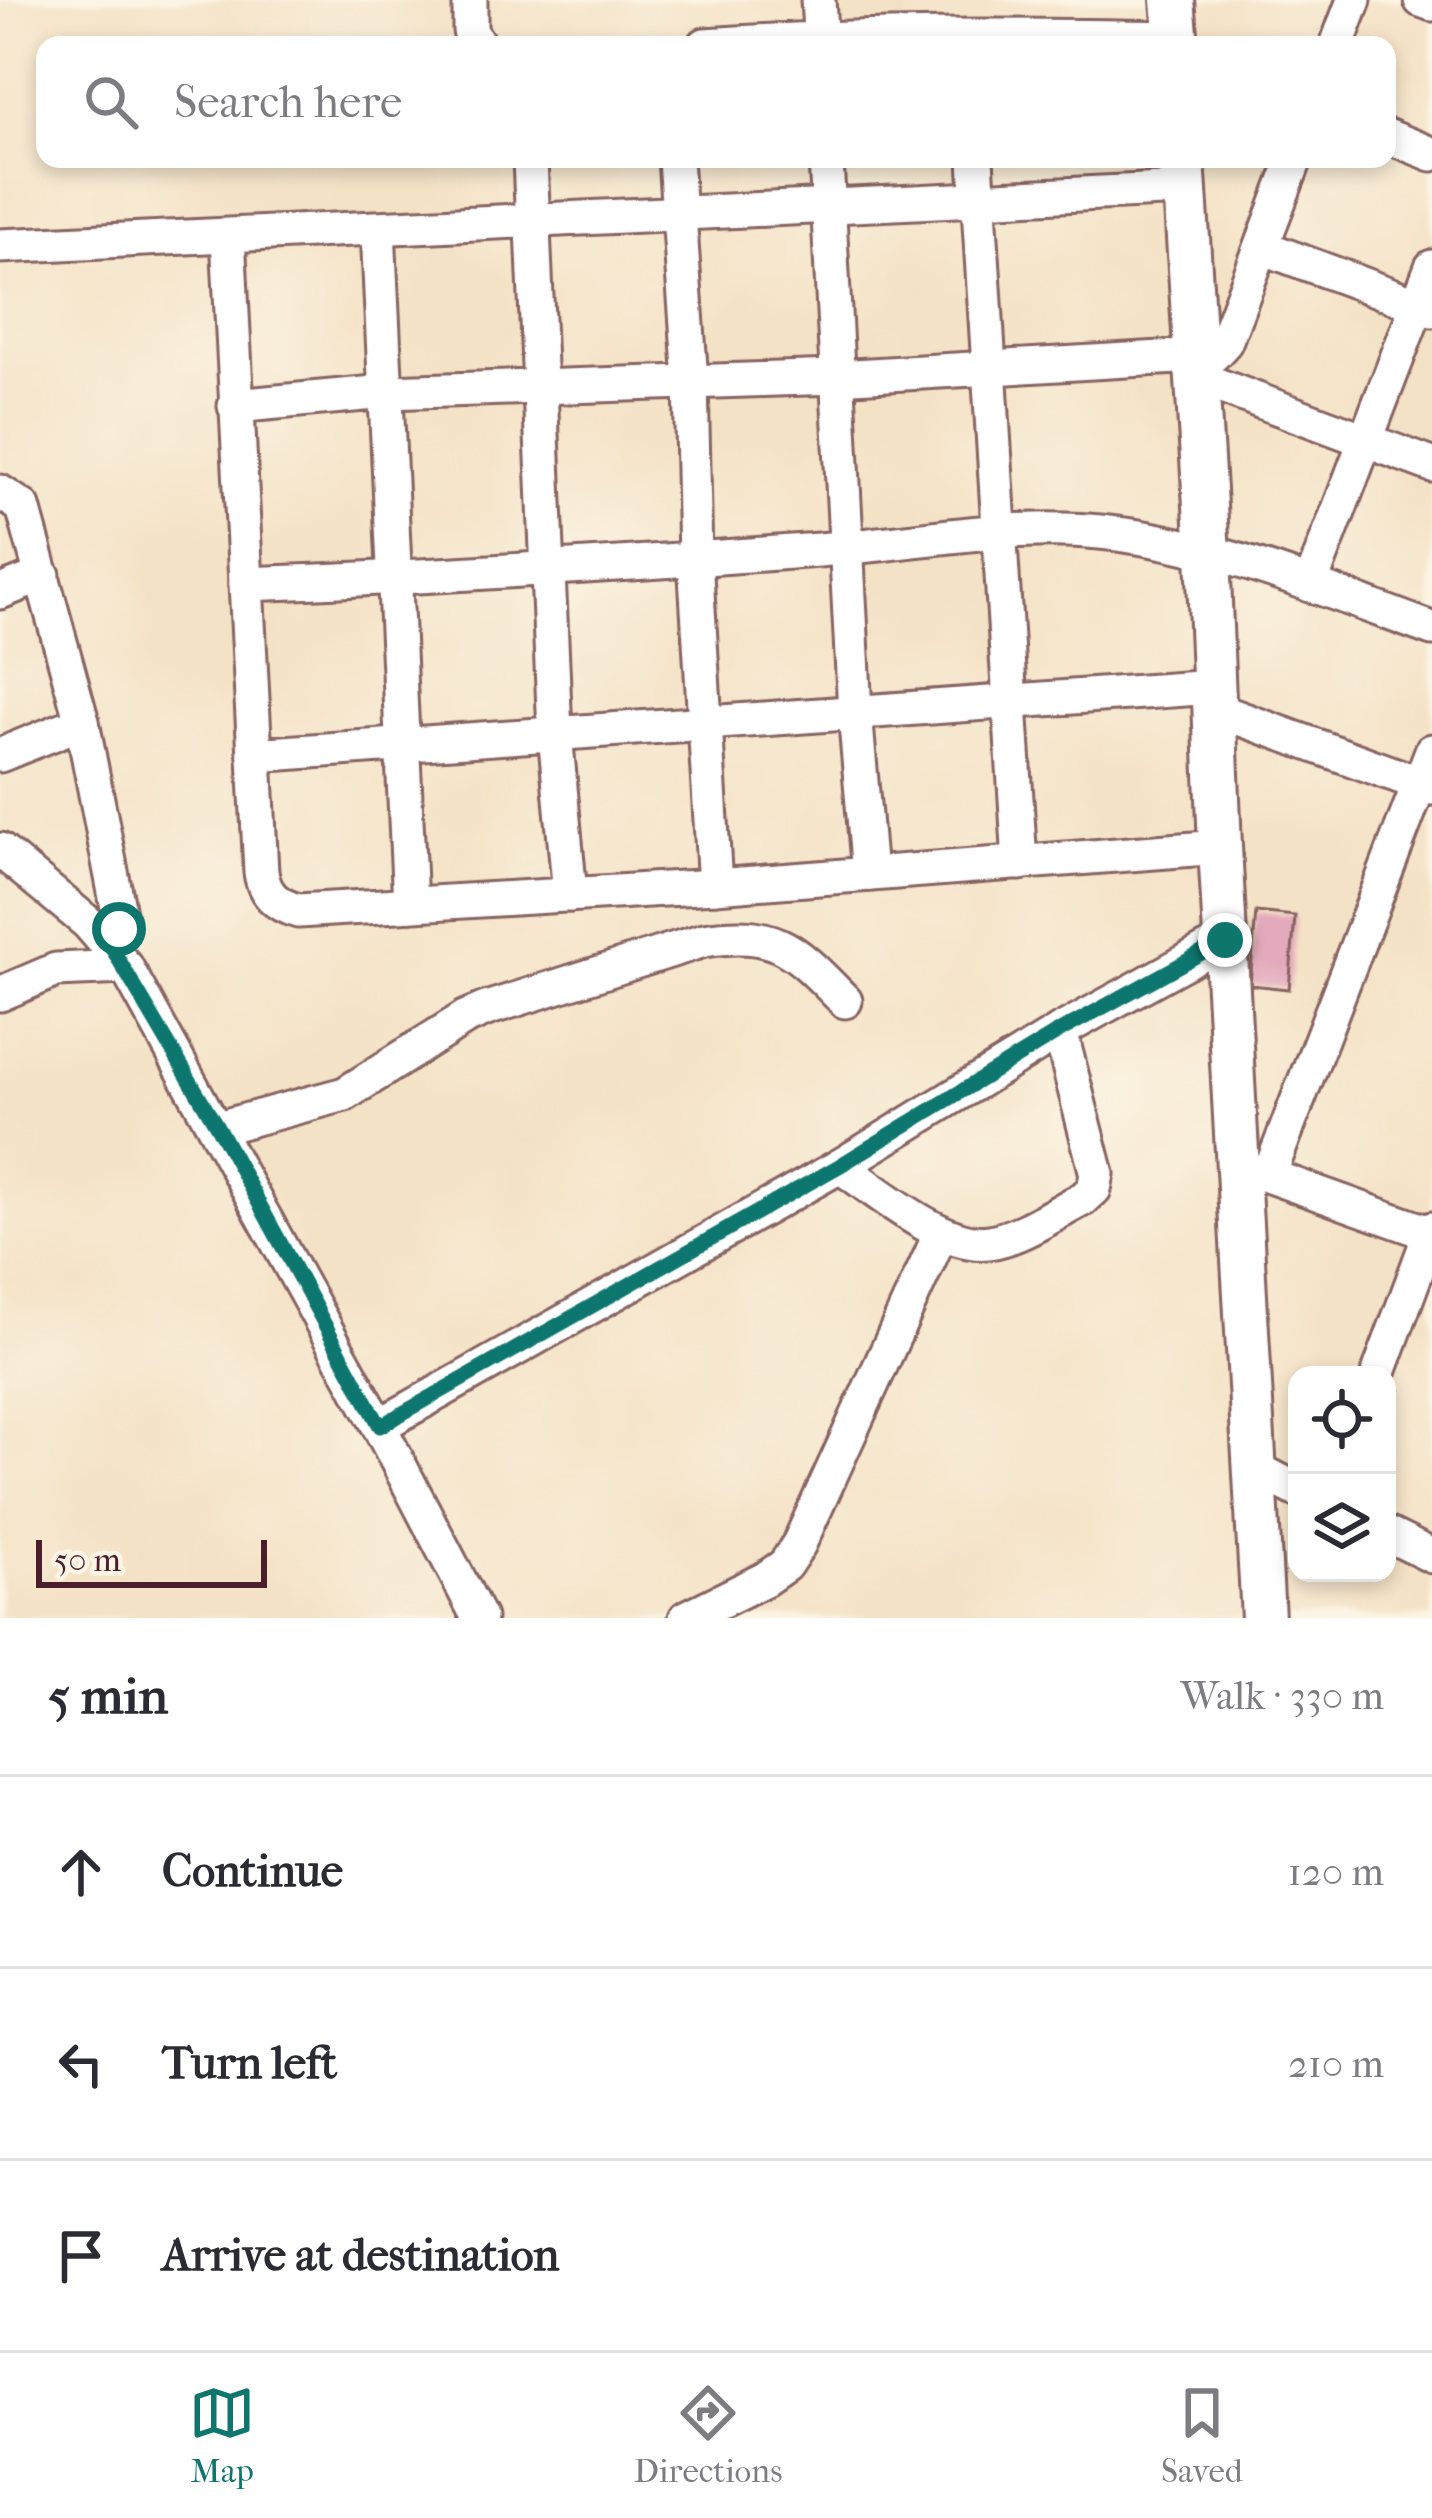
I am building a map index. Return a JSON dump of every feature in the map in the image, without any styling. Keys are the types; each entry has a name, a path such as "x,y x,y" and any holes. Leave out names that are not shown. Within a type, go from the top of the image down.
{"main road":[{"path":"1184,174 1208,554 1225,940 1253,1170 1255,1468 1263,1618"}],"street":[{"path":"470,0 473,36"},
{"path":"818,0 820,36"},
{"path":"968,0 970,36"},
{"path":"1340,36 1354,0"},
{"path":"1421,0 1432,4"},
{"path":"1038,36 1175,28"},
{"path":"1396,140 1432,154"},
{"path":"530,168 555,734 570,895"},
{"path":"675,168 691,380 695,559 715,886"},
{"path":"827,168 855,712 869,874"},
{"path":"976,168 1020,863"},
{"path":"1197,368 1226,342 1292,168"},
{"path":"0,246 978,199 1184,174"},
{"path":"378,229 410,904"},
{"path":"228,236 261,872 271,897 298,911 715,886 1220,847"},
{"path":"1262,247 1425,307"},
{"path":"1310,585 1366,440 1425,307 1432,267"},
{"path":"235,406 386,392 992,368 1197,368 1432,465"},
{"path":"0,492 22,507 82,722 120,918 120,958"},
{"path":"246,584 548,570 846,548 1000,530 1098,532 1208,554 1432,629"},
{"path":"0,592 43,574"},
{"path":"255,755 1010,700 1213,698 1426,786"},
{"path":"0,754 82,722"},
{"path":"1381,1366 1431,1232 1253,1170 1426,786 1432,751"},
{"path":"0,850 88,923 120,958 218,1128 479,1618"},
{"path":"218,1128 345,1094 465,1018 704,940 776,941 797,953 844,1001"},
{"path":"380,1426 1225,940"},
{"path":"0,994 56,970 120,958"},
{"path":"839,1166 941,1233 977,1243 994,1242 1083,1199 1094,1189 1096,1174 1060,1031"},
{"path":"686,1618 785,1565 799,1544 941,1233"},
{"path":"1255,1468 1288,1485"},
{"path":"1396,1538 1432,1556"}],"building":[{"path":"1256,912 1295,916 1289,989 1250,985"}],"route":[{"path":"119,929 113,950 218,1128 380,1426 1225,940"}]}
